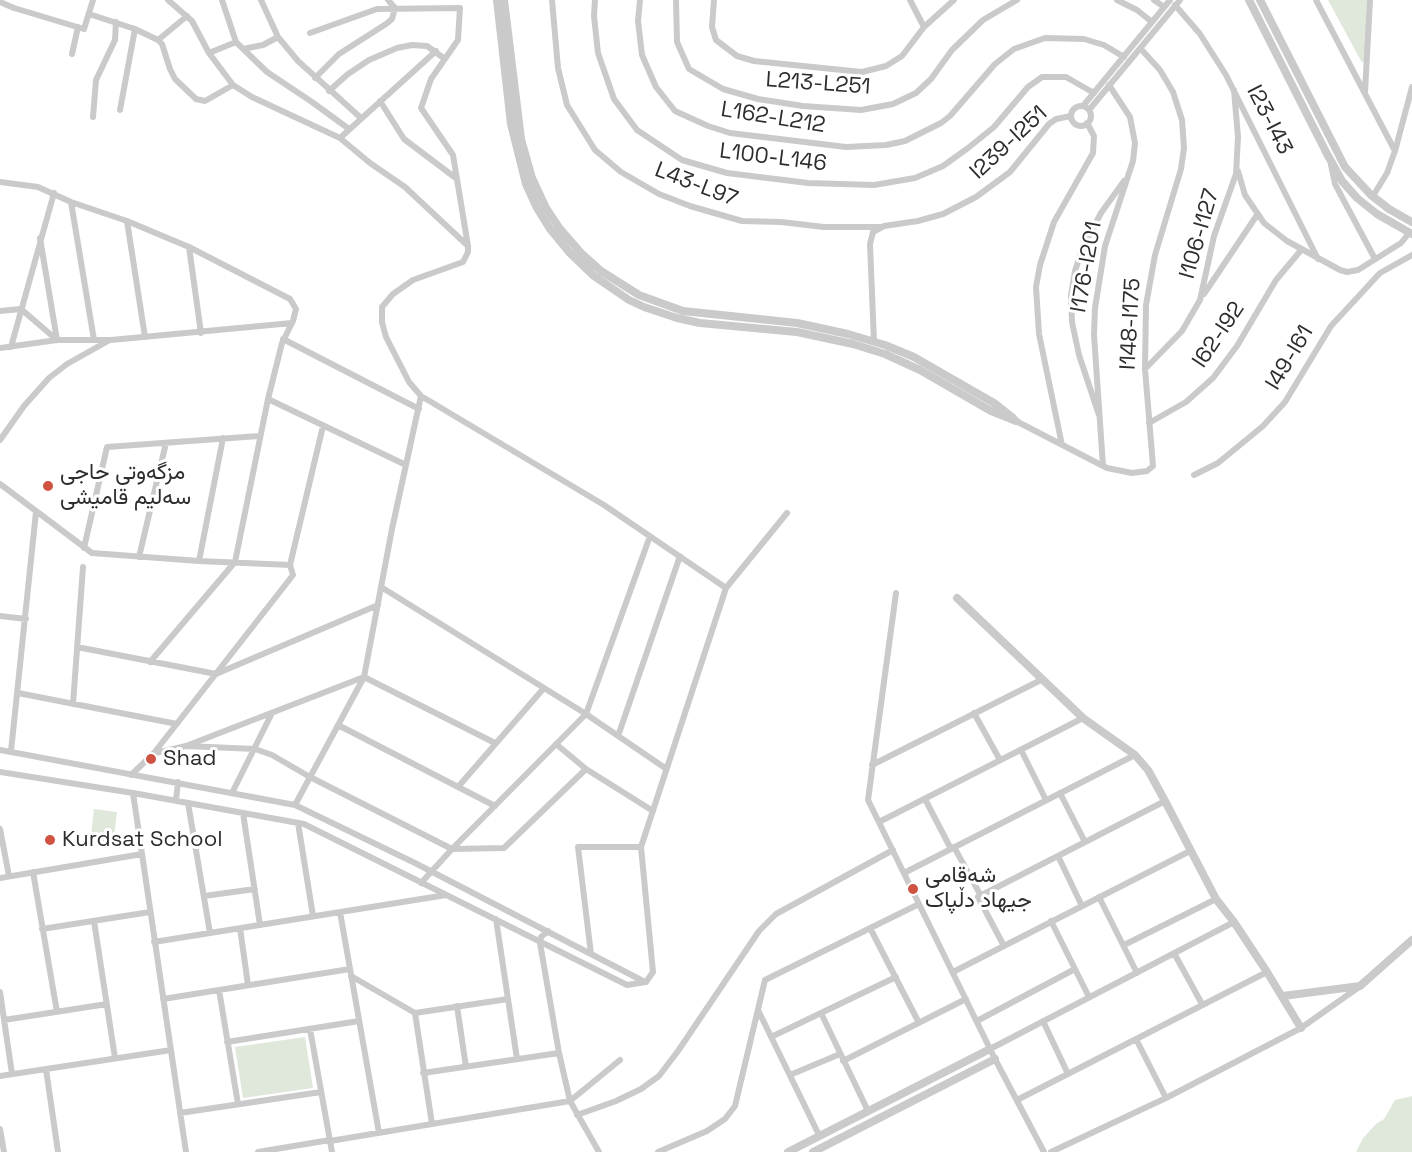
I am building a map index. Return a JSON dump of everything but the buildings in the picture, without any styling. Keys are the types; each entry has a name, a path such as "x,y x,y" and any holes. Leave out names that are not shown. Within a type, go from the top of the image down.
{"street":[{"path":"0,2 84,29 93,0"},
{"path":"168,0 188,16 209,53 233,85 252,97 340,138 370,163 405,187 468,246"},
{"path":"222,0 236,42 243,50 267,72 349,129"},
{"path":"261,0 278,37 298,61 361,118"},
{"path":"388,0 395,8"},
{"path":"497,0 512,97 527,166 546,208 569,240 590,262 639,295 683,311 797,323 914,357 994,403 1016,421"},
{"path":"504,0 512,97"},
{"name":"L43-L97","path":"552,0 558,68 567,105 595,150 621,172 659,194 690,206 742,221 781,222 824,227 882,227"},
{"name":"L100-L146","path":"595,0 594,16 598,53 614,99 637,130 682,160 728,173 808,183 874,185 915,178 943,166 994,127 1028,87 1042,77 1066,77 1094,93"},
{"name":"L162-L212","path":"640,0 638,21 642,55 656,87 675,111 730,133 846,147 886,145 905,141 941,123 950,116 995,63 1014,49 1044,38 1084,39 1104,45 1124,57"},
{"name":"L213-L251","path":"676,0 677,42 689,69 723,89 758,99 803,106 861,110 893,104 916,93 931,79 952,50 982,20 1017,0"},
{"path":"714,0 712,27 717,40 736,56 754,61 841,71 874,70 902,56 924,27 954,0"},
{"path":"910,0 924,27"},
{"path":"1117,0 1137,10 1152,22"},
{"path":"1154,0 1164,7"},
{"path":"1238,165 1242,187 1257,215 1274,231 1336,269 1347,272 1358,270 1401,243 1411,232 1389,222 1357,198 1342,181 1249,0"},
{"path":"1260,0 1350,174 1389,209 1412,222"},
{"path":"1316,0 1395,151"},
{"path":"1365,93 1370,0"},
{"path":"1086,108 1076,107 1071,116 1076,124 1082,126 1087,123 1090,118 1086,108 1094,93 1164,7 1175,2"},
{"path":"1086,108 1109,85 1175,2"},
{"name":"I23-I43","path":"1175,2 1204,40 1234,90 1318,259"},
{"path":"315,78 339,54 392,19 395,8"},
{"path":"310,33 368,12 395,8 460,8 458,40 431,79 421,108 453,155 468,252 463,262 413,280 393,294 382,308 382,322 386,337 409,382 421,396 604,505 726,588"},
{"path":"89,14 135,29 158,40 162,44 170,69 176,79 196,99 205,101 233,85"},
{"path":"158,40 188,16"},
{"path":"93,117 96,80 115,40 116,22"},
{"path":"72,54 78,27"},
{"path":"120,110 135,29"},
{"path":"243,50 263,45 278,37"},
{"path":"209,53 236,42"},
{"path":"329,91 354,70 386,52 420,44 431,48 445,58"},
{"name":"I148-I175","path":"1016,421 1116,471 1132,473 1152,468 1154,460 1145,369 1148,286 1159,240 1181,170 1184,148 1182,120 1173,92 1160,70 1140,48"},
{"path":"340,138 436,51"},
{"name":"I176-I201","path":"1103,466 1094,335 1095,308 1105,246 1134,153 1132,123 1128,112 1109,85"},
{"path":"1373,196 1387,172 1395,151 1412,87"},
{"name":"I106-I127","path":"1145,369 1182,331 1200,300 1214,236 1238,165 1234,90"},
{"path":"380,101 404,139 457,179"},
{"name":"I239-I251","path":"882,227 931,218 976,197 1010,172 1049,124 1056,119 1071,116"},
{"path":"1062,445 1039,334 1036,287 1040,265 1054,222 1093,153 1094,136 1087,123"},
{"path":"1330,160 1335,184 1375,259"},
{"path":"1101,421 1078,355 1072,322 1071,295 1075,271 1089,234 1128,176"},
{"path":"0,183 38,187 71,202 189,246 290,299 296,309 292,323 283,339 259,436 235,562 150,662"},
{"path":"10,347 54,193"},
{"path":"71,202 94,340"},
{"path":"1200,300 1257,215"},
{"path":"127,221 145,337"},
{"path":"873,346 870,244 872,235 882,227"},
{"path":"40,238 57,340"},
{"path":"189,246 201,333"},
{"name":"I62-I92","path":"1149,423 1186,402 1213,378 1237,346 1276,280 1302,249"},
{"name":"I49-I61","path":"1194,475 1218,463 1263,426 1285,402 1331,326 1380,273 1412,255"},
{"path":"0,311 21,309 57,340"},
{"path":"0,348 57,340 111,340 292,323"},
{"path":"283,339 419,409"},
{"path":"0,440 24,406 49,378 67,364 111,340"},
{"path":"295,805 364,677 421,396"},
{"path":"268,399 406,465"},
{"path":"131,775 154,753 293,575 290,565 323,426"},
{"path":"84,548 107,447 259,436"},
{"path":"199,561 223,438"},
{"path":"139,557 166,443"},
{"path":"0,484 92,553 290,565"},
{"path":"11,751 36,512"},
{"path":"0,772 176,800 304,824 627,985 646,982 653,972 640,847 726,588 787,513"},
{"path":"421,883 430,871 586,714 650,536"},
{"path":"618,736 680,556"},
{"path":"73,704 83,567"},
{"path":"381,587 586,714 665,768"},
{"path":"896,593 868,800 976,1021 1044,1152"},
{"path":"957,598 1083,718 1135,754 1148,770 1216,899 1283,996 1301,1028"},
{"path":"77,647 216,674 378,605"},
{"path":"0,616 26,619"},
{"path":"154,753 186,746 364,677 495,743"},
{"path":"872,765 1041,680"},
{"path":"458,787 544,688"},
{"path":"18,693 177,724"},
{"path":"232,793 272,713"},
{"path":"974,713 1000,760"},
{"path":"879,822 1083,718"},
{"path":"338,725 495,806"},
{"path":"556,744 586,769 653,811"},
{"path":"186,746 255,749 272,755 310,777 452,849 504,848 586,769"},
{"path":"0,750 295,805 430,871 646,982"},
{"path":"1021,750 1046,800"},
{"path":"904,873 1135,754"},
{"path":"176,800 178,782"},
{"path":"133,793 186,1152"},
{"path":"1060,793 1085,842"},
{"path":"925,799 981,896"},
{"path":"1004,946 978,897 1165,801"},
{"path":"188,803 210,933"},
{"path":"243,813 260,925"},
{"path":"298,823 313,916"},
{"path":"0,829 9,876"},
{"path":"591,954 578,847 640,847"},
{"path":"577,1115 616,1101 641,1089 659,1076 759,932 776,914 893,850"},
{"path":"953,972 1190,851"},
{"path":"0,878 142,854"},
{"path":"1058,856 1082,906"},
{"path":"33,872 57,1012"},
{"path":"204,896 255,889"},
{"path":"154,942 446,896"},
{"path":"1099,897 1137,973"},
{"path":"1124,945 1216,899"},
{"path":"658,1152 707,1131 725,1119 735,1106 765,980 919,904"},
{"path":"42,929 150,912"},
{"path":"340,912 379,1133"},
{"path":"496,919 517,1059"},
{"path":"94,921 115,1058"},
{"path":"1051,921 1089,997"},
{"path":"788,1152 1234,922"},
{"path":"240,928 248,985"},
{"path":"870,928 919,1023"},
{"path":"548,932 543,935 540,943 559,1053 570,1101 598,1152"},
{"path":"1051,1152 1166,1098 1301,1028 1360,986 1412,940"},
{"path":"1174,953 1202,1004"},
{"path":"976,1021 1075,969"},
{"path":"1017,1100 1267,972"},
{"path":"163,999 248,985 351,973 415,1013 508,999"},
{"path":"771,1037 896,977"},
{"path":"1283,996 1360,986"},
{"path":"219,990 238,1104"},
{"path":"0,992 12,1074"},
{"path":"843,1061 966,999"},
{"path":"4,1020 107,1004"},
{"path":"457,1006 466,1067"},
{"path":"758,1010 819,1135"},
{"path":"415,1013 432,1124"},
{"path":"821,1013 868,1110"},
{"path":"227,1042 359,1021"},
{"path":"1043,1021 1068,1074"},
{"path":"310,1029 331,1151 322,1152"},
{"path":"1136,1039 1166,1098"},
{"path":"0,1076 171,1050"},
{"path":"423,1073 559,1053"},
{"path":"790,1075 840,1054"},
{"path":"813,1152 996,1059"},
{"path":"258,1152 570,1101 620,1060"},
{"path":"46,1069 58,1152"},
{"path":"180,1113 321,1092"},
{"path":"0,1129 4,1152"}],"shaded area":[{"path":"1328,0 1367,0 1366,61 1361,61"},
{"path":"94,809 117,812 113,846 90,844"},
{"path":"305,1037 313,1088 243,1098 235,1047"},
{"path":"1412,1096 1412,1152 1356,1152 1363,1138 1384,1119 1395,1100"}],"place":[{"name":"مزگەوتی حاجی سەلیم قامیشی","path":"48,486"},
{"name":"Shad","path":"151,759"},
{"name":"Kurdsat School","path":"50,840"},
{"name":"شەقامی جیهاد دڵپاک","path":"913,889"}]}
